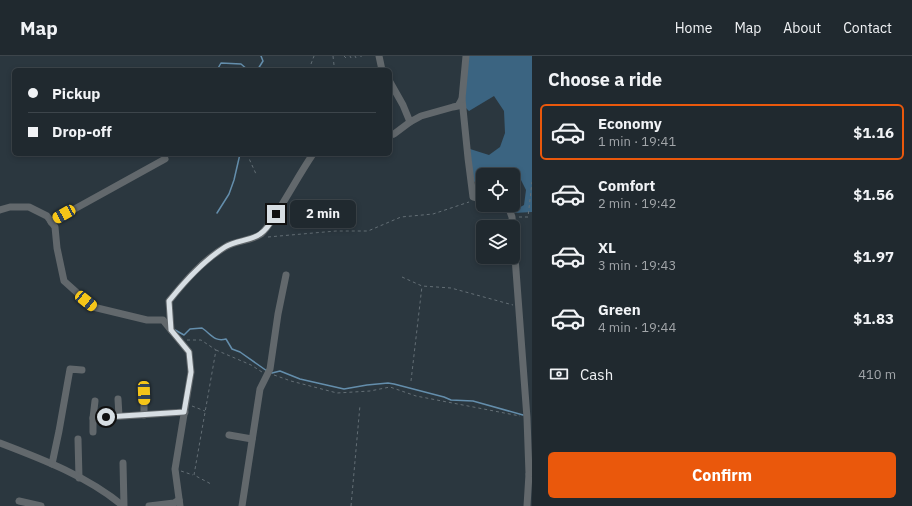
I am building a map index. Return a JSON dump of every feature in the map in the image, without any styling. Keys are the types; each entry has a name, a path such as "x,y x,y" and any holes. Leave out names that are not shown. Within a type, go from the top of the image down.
{"street":[{"path":"379,56 382,68"},
{"path":"466,56 462,99 473,197 476,198"},
{"path":"392,86 403,105 410,122"},
{"path":"392,134 420,116 458,106 462,99"},
{"path":"171,330 169,301 185,282 225,247 261,234 270,224 312,156"},
{"path":"51,222 165,159"},
{"path":"0,210 10,207 29,207 47,216 55,227 57,248 64,281 79,296 93,307 147,320 163,320 189,352 191,372 175,469 179,503 149,506"},
{"path":"510,212 512,217 527,418 530,473 527,506"},
{"path":"242,506 260,389 270,369 278,314 286,275"},
{"path":"52,464 70,369 82,370"},
{"path":"144,393 144,415"},
{"path":"118,399 119,416"},
{"path":"93,432 95,401"},
{"path":"93,418 184,412"},
{"path":"229,435 252,439"},
{"path":"78,439 79,478"},
{"path":"0,444 52,464 79,478 92,490 124,506 123,463"},
{"path":"18,502 41,506"}],"path":[{"path":"311,64 314,56"},
{"path":"332,56 334,65"},
{"path":"248,156 256,174"},
{"path":"512,217 528,217 532,182"},
{"path":"267,238 336,231 368,231 401,218 433,214 472,201 473,197"},
{"path":"402,277 422,286 451,288 519,307"},
{"path":"410,381 422,286"},
{"path":"180,340 201,340 216,350 251,365 266,376 275,375 291,381 337,393 370,391 390,387 416,396 527,418"},
{"path":"194,475 216,350"},
{"path":"186,404 205,411"},
{"path":"351,506 360,405"},
{"path":"175,469 194,475 211,484"}],"shaded area":[{"path":"467,56 532,56 532,212 514,213 514,212 520,212 520,207 524,205 526,190 520,178 520,168 476,168 476,181 473,182 470,149 489,155 500,147 505,133 504,111 494,96 469,111 464,106"}],"waterway":[{"path":"259,68 263,61 261,56"},
{"path":"218,68 221,63 241,64 246,68"},
{"path":"217,213 229,194 240,156"},
{"path":"175,330 184,335 190,329 202,328 213,337 222,340 226,339 232,349 240,352 267,371"},
{"path":"272,373 280,371 300,379 344,389 367,385 388,383 394,384 451,400 473,401 523,415"}],"route":[{"path":"106,417 184,412 191,372 189,352 171,330 169,301 193,273 225,247 261,234 276,214"}]}
